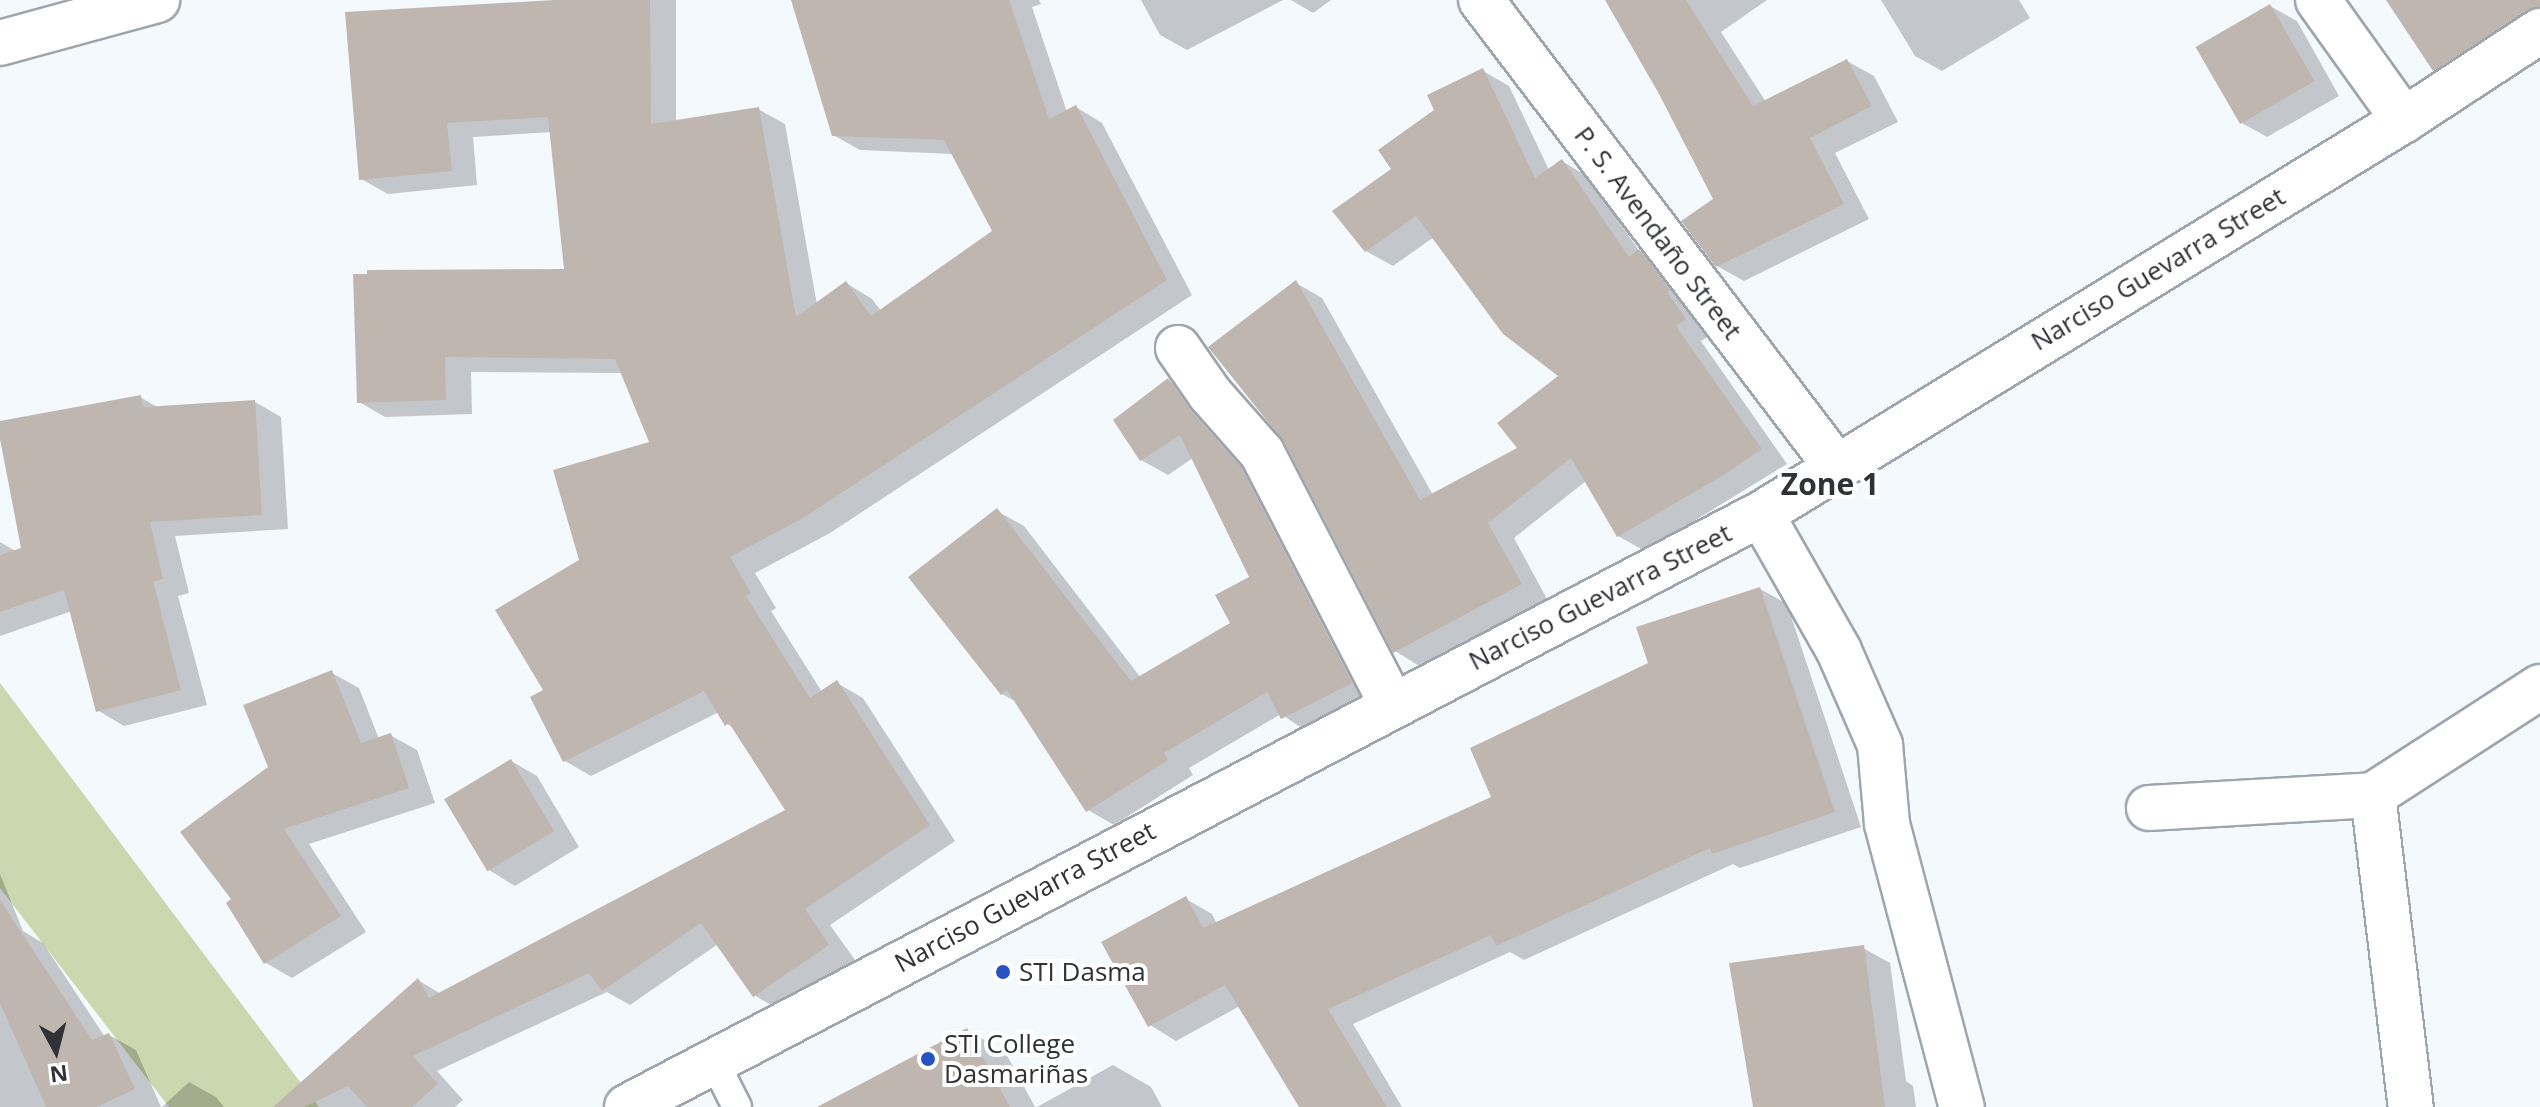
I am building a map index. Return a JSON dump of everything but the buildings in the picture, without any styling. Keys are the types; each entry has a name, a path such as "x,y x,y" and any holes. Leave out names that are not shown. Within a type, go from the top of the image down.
{"street":[{"path":"0,43 157,0"},
{"path":"2318,0 2404,120"},
{"name":"P. S. Avendaño Street","path":"1495,5 1836,466"},
{"name":"Narciso Guevarra Street","path":"627,1107 1761,514 2404,120 2540,31"},
{"path":"1178,348 1210,394 1262,453 1392,705"},
{"path":"1761,514 1839,651 1880,745 1887,824 1962,1107"},
{"path":"2149,808 2373,795 2540,687"},
{"path":"2373,795 2411,1107"}],"lane":[{"path":"714,1061 737,1107"}],"green space":[{"path":"0,683 319,1107 169,1107 0,888"}],"place":[{"name":"STI Dasma","path":"1003,972"},
{"name":"STI College Dasmariñas","path":"928,1059"}],"district":[{"name":"Zone 1","path":"1830,484"}]}
